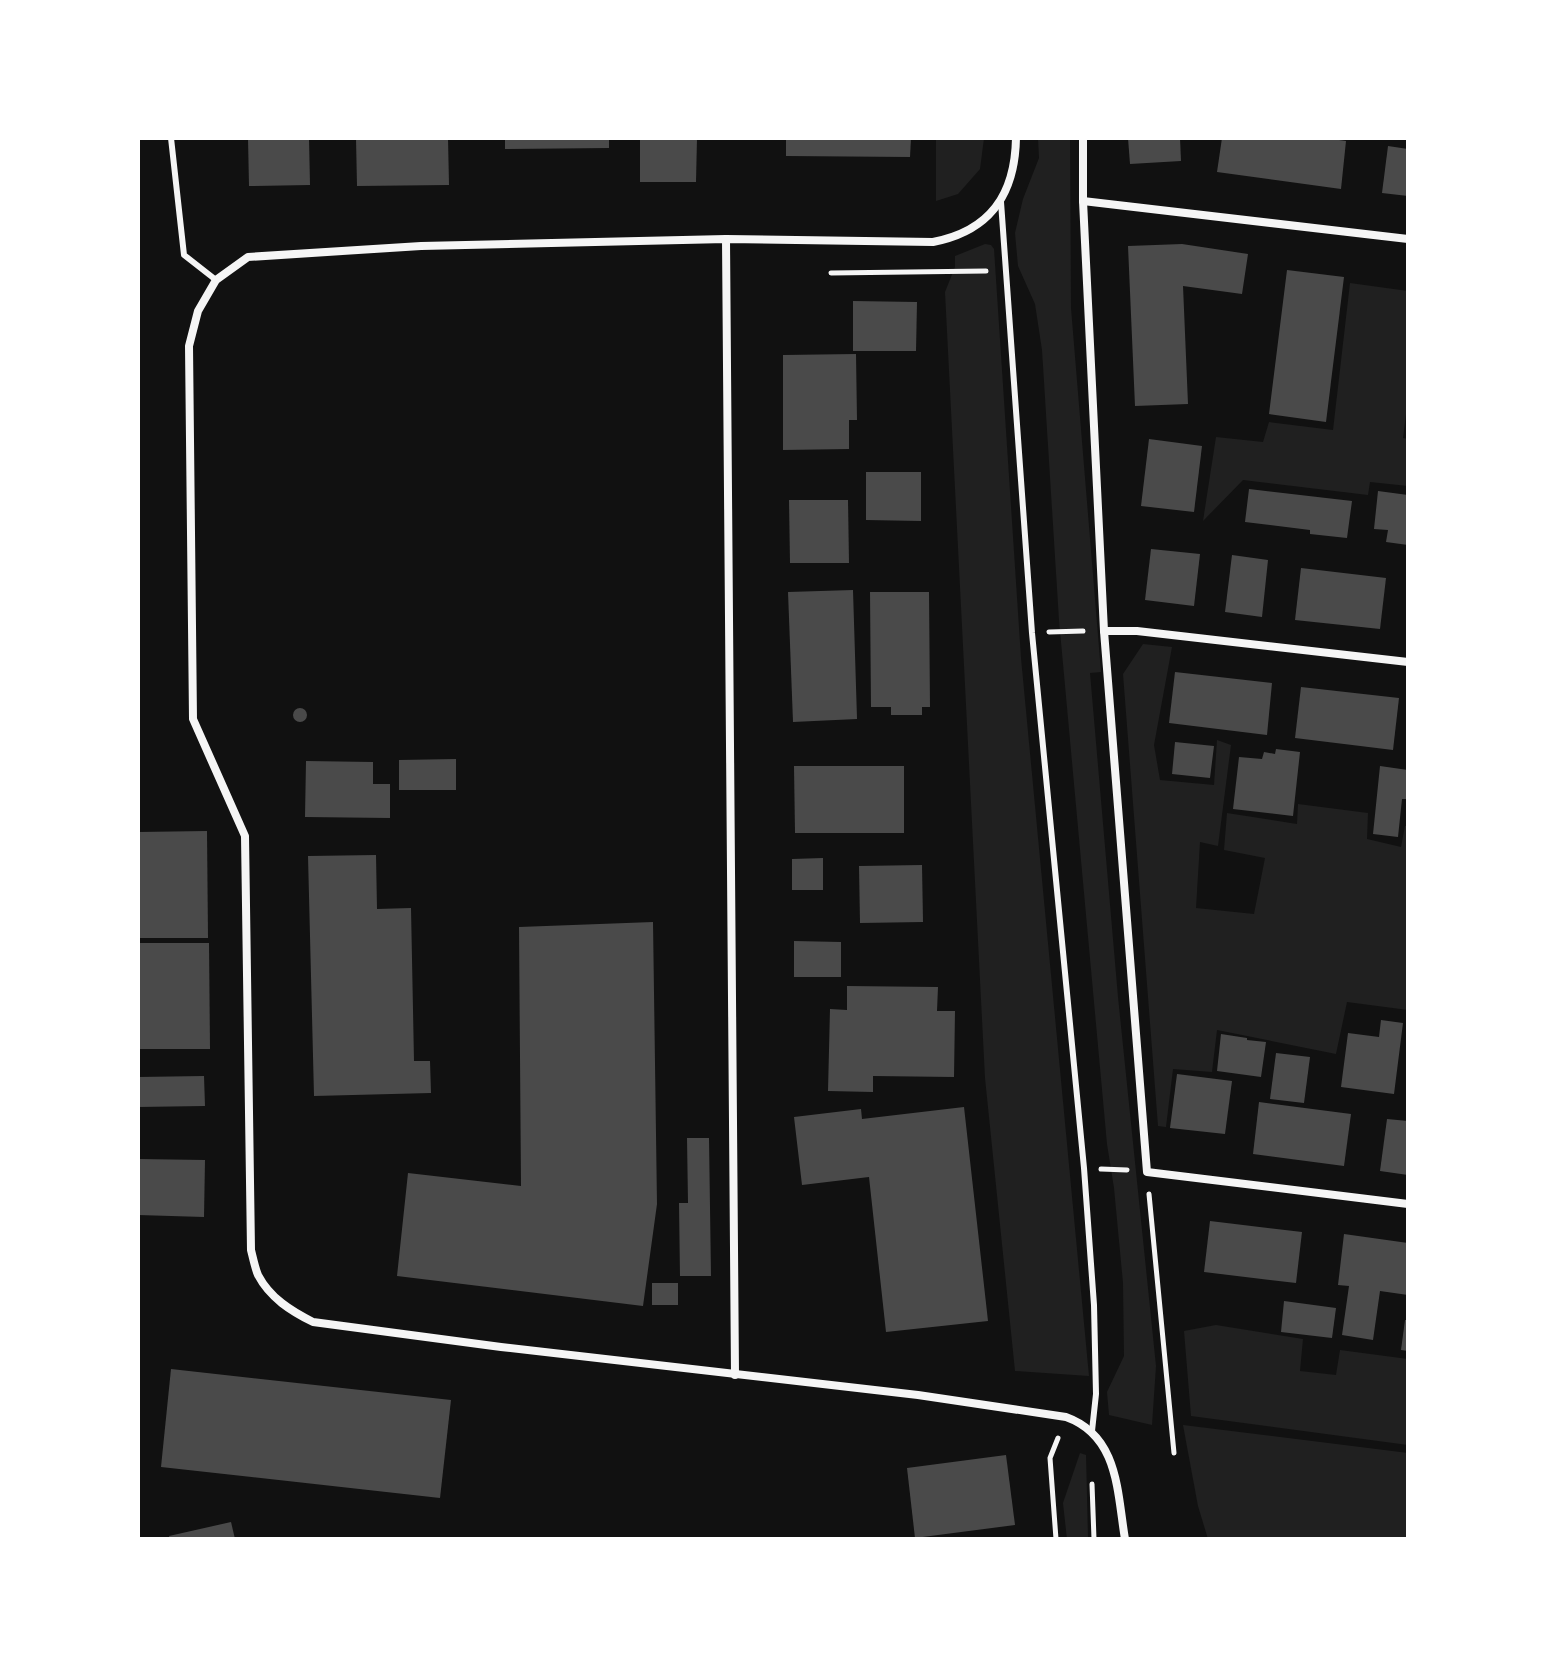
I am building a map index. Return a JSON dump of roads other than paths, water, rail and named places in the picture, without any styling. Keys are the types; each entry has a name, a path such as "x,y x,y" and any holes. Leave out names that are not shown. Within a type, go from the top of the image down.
{"street":[{"path":"1016,138 1011,182 1001,202 977,226 933,242 726,239 421,246 248,257 216,280 198,311 189,346 193,719 245,836 251,1250 258,1275 271,1294 291,1311 313,1322 918,1395 1066,1417 1092,1431 1107,1450 1125,1539"},
{"path":"1083,138 1083,201 1104,631 1147,1172 1408,1204"},
{"path":"1083,201 1408,239"},
{"path":"726,239 735,1375"},
{"path":"1104,631 1137,631 1408,662"}],"lane":[{"path":"171,138 184,255 216,280"},
{"path":"1001,202 1032,633 1084,1168 1094,1305 1096,1394 1092,1431"}]}
